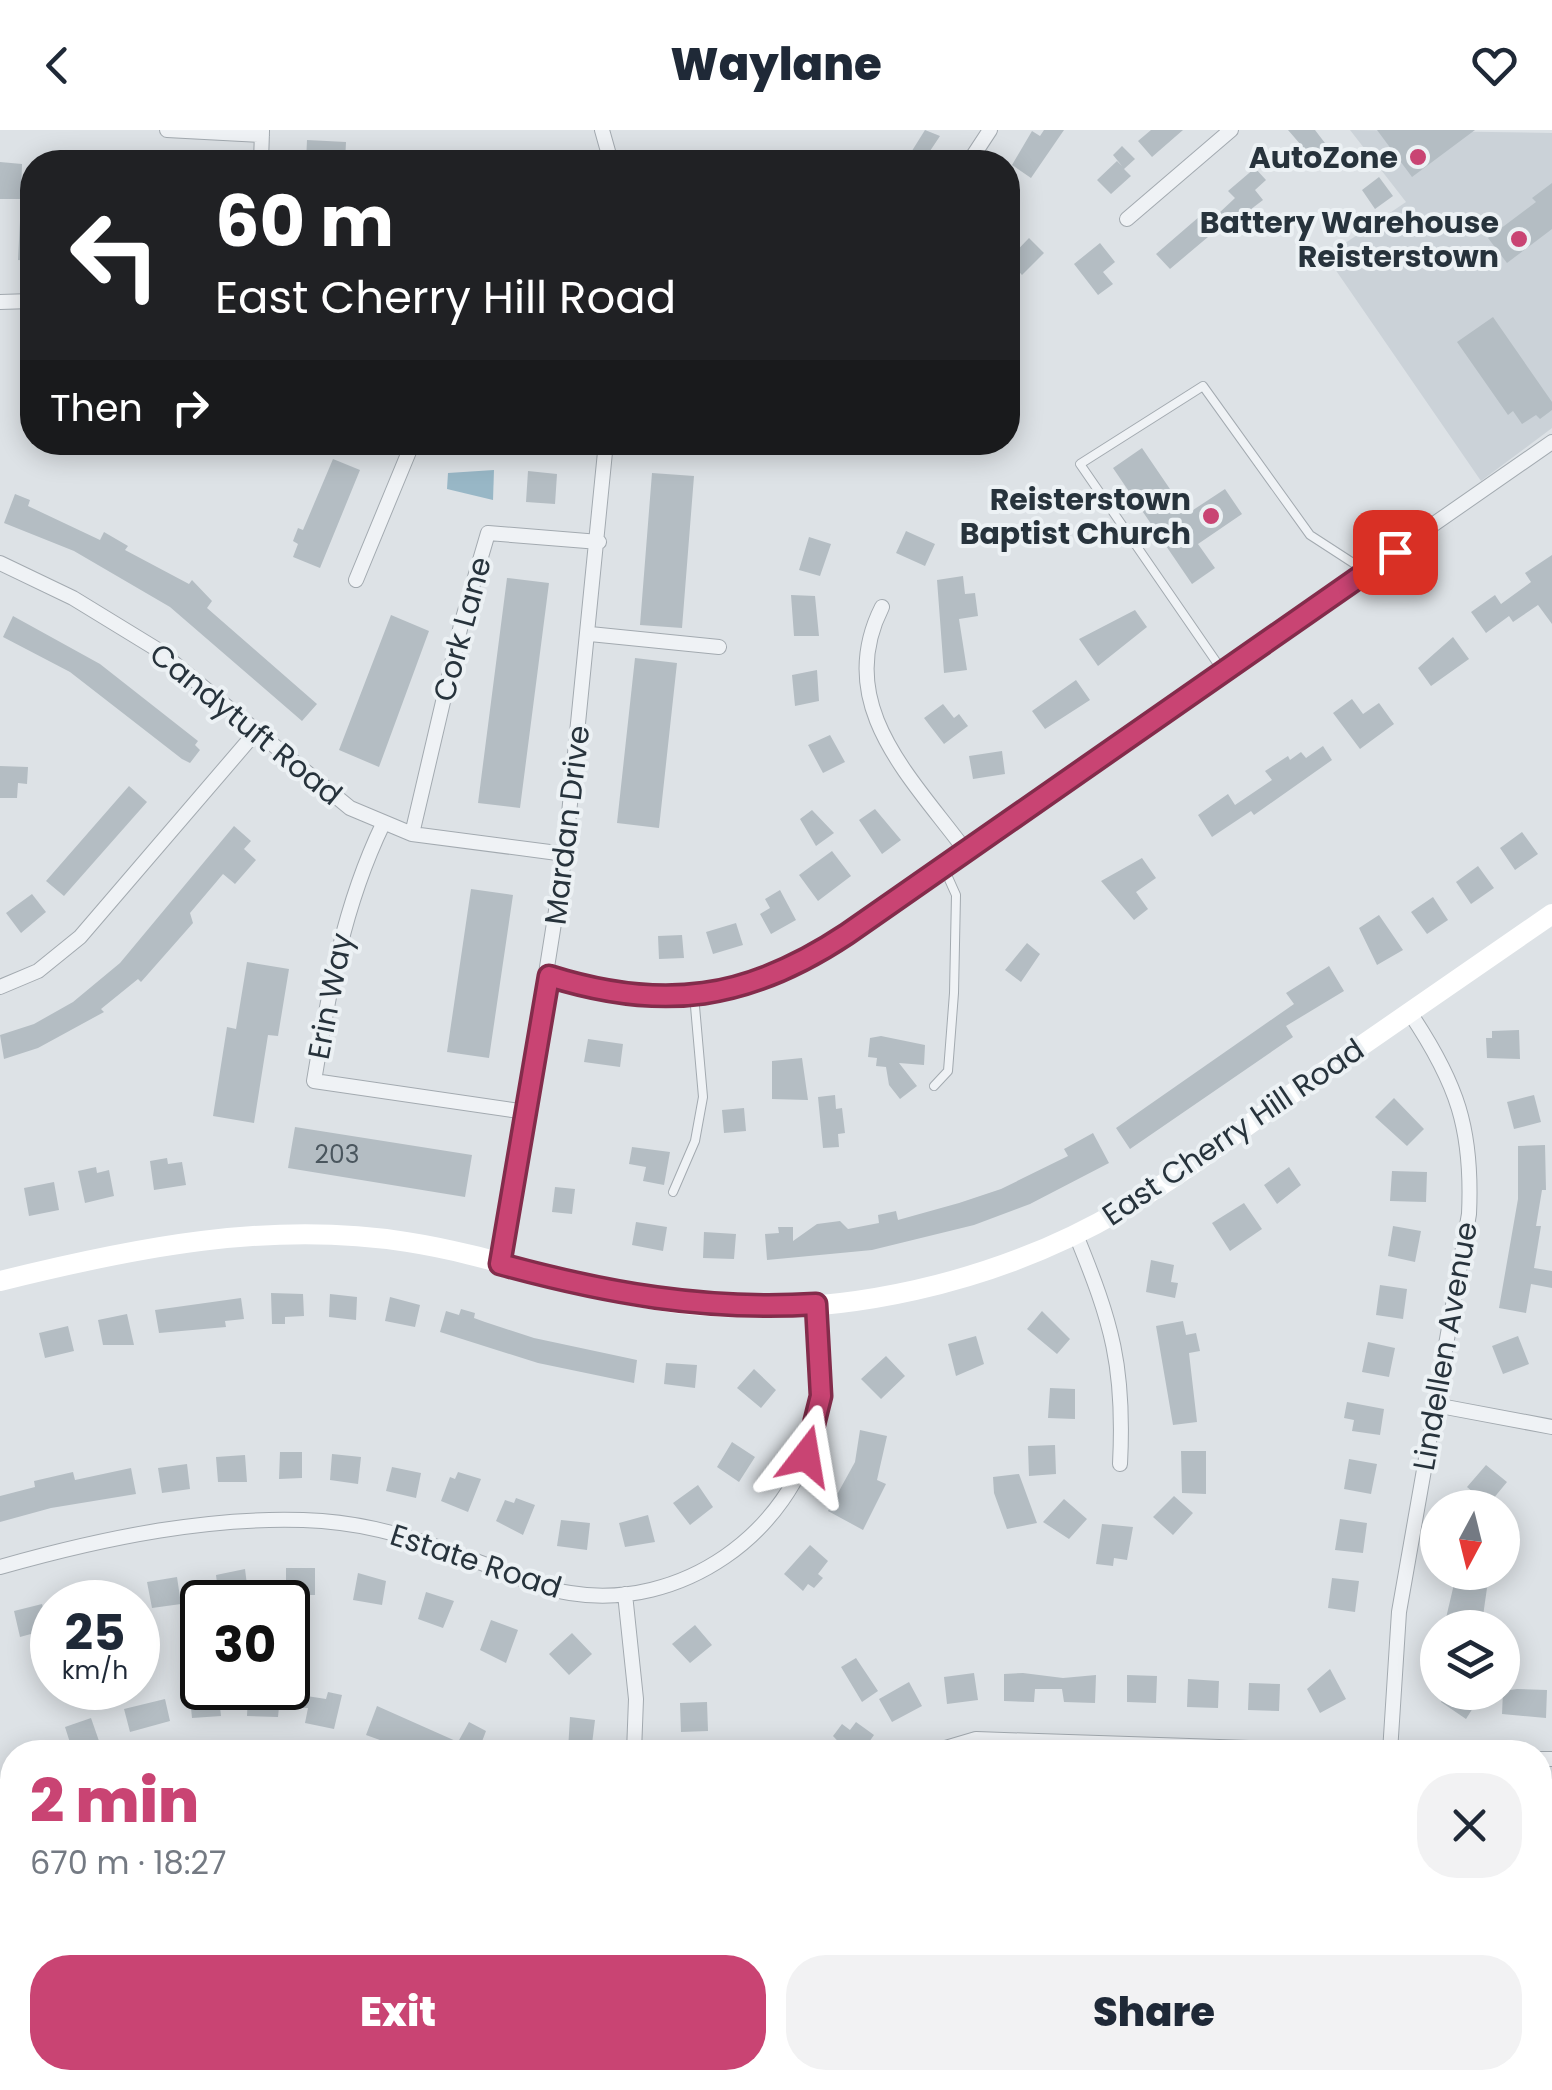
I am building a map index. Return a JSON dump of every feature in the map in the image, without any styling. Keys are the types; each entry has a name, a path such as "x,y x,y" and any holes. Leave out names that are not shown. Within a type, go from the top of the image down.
{"main road":[{"name":"East Cherry Hill Road","path":"0,1280 192,1241 260,1234 358,1235 446,1249 640,1298 697,1305 816,1304 924,1287 1024,1256 1076,1235 1164,1184 1552,914"}],"street":[{"path":"168,130 262,133"},
{"path":"1126,219 1231,130"},
{"path":"549,976 630,997 694,995 734,989 791,968 1224,673 1552,442"},
{"path":"356,580 408,455"},
{"name":"Mardan Drive","path":"500,1264 549,976 565,854 605,455"},
{"name":"Cork Lane","path":"412,834 461,625 488,533 599,542"},
{"name":"Candytuft Road","path":"0,563 73,598 158,650 326,792 383,824 412,834 565,854"},
{"path":"882,607 864,655 864,679 876,721 890,749 964,850"},
{"path":"590,634 720,647"},
{"path":"0,988 38,971 80,937 254,733"},
{"name":"Erin Way","path":"383,824 356,880 341,930 314,1081 526,1112"},
{"name":"Lindellen Avenue","path":"1391,1740 1399,1612 1469,1214 1469,1146 1455,1089 1410,1013"},
{"path":"1076,1235 1113,1330 1120,1363 1120,1464"},
{"name":"Estate Road","path":"0,1567 128,1538 209,1525 321,1521 411,1538 568,1593 625,1594 692,1578 750,1538 792,1484 806,1456 821,1396 816,1304"},
{"path":"1435,1405 1552,1427"},
{"path":"625,1594 636,1698 634,1740"}],"lane":[{"path":"1224,673 1080,464 1203,386 1310,535 1367,572"},
{"path":"934,1086 948,1071 954,993 956,895 943,866"},
{"path":"672,1192 694,1141 703,1097 694,995"}],"shaded area":[{"path":"1350,130 1552,133 1552,428 1481,481 1326,256 1406,202"}],"water":[{"path":"494,470 493,500 447,489 448,473"}],"building":[{"path":"925,130 940,136 931,150 912,150"},
{"path":"1044,130 1064,130 1031,178 1020,170 1020,151 1032,131 1040,136"},
{"path":"1151,130 1183,130 1152,157 1138,141"},
{"path":"1288,130 1315,130 1328,147 1314,160"},
{"name":"AutoZone","path":"1377,130 1475,130 1412,177"},
{"path":"307,140 346,142 346,150 307,150"},
{"path":"1122,146 1135,159 1124,169 1131,176 1111,194 1097,180 1117,161 1122,166 1113,155"},
{"path":"0,162 20,164 20,199 0,199"},
{"path":"1255,168 1266,180 1255,190 1263,200 1229,226 1218,214 1235,198 1228,191"},
{"path":"1379,177 1393,196 1375,209 1362,190"},
{"path":"1552,183 1552,229 1507,263 1488,238 1536,202 1532,198"},
{"path":"1207,210 1221,226 1170,269 1156,254"},
{"path":"1029,238 1044,253 1022,275 1020,273 1020,247"},
{"path":"1100,243 1115,262 1103,272 1113,284 1098,295 1074,264"},
{"path":"1493,317 1552,402 1552,410 1540,419 1536,415 1522,424 1513,411 1508,415 1457,342"},
{"name":"Reisterstown Baptist Church","path":"1142,448 1187,514 1225,489 1242,514 1198,544 1215,568 1192,584 1113,468"},
{"path":"333,459 360,470 320,568 293,557 298,544 293,541 298,528 303,530"},
{"path":"528,471 557,474 555,504 526,502"},
{"path":"652,473 694,476 682,628 640,625"},
{"path":"15,494 30,500 28,506 100,540 104,532 128,546 125,550 189,584 192,580 212,601 207,608 317,704 302,721 170,607 74,551 4,523"},
{"path":"906,531 935,544 925,566 896,553"},
{"path":"809,537 831,544 820,576 799,570"},
{"path":"1552,555 1552,624 1538,605 1513,622 1509,616 1486,633 1471,612 1495,595 1501,604 1531,582 1525,573"},
{"path":"963,576 965,594 975,593 978,616 959,619 967,670 944,673 937,580"},
{"path":"507,578 549,583 520,808 478,803"},
{"path":"791,595 815,596 819,636 794,636"},
{"path":"1135,610 1147,627 1098,666 1079,639"},
{"path":"391,615 429,631 379,767 339,750"},
{"path":"13,616 100,664 198,741 195,745 200,750 190,763 70,672 3,637"},
{"path":"1453,637 1469,659 1431,686 1418,668"},
{"path":"635,658 677,663 659,828 617,823"},
{"path":"817,670 819,701 795,706 792,675"},
{"path":"1076,680 1090,700 1045,729 1032,711"},
{"path":"1352,699 1363,714 1379,703 1394,724 1360,749 1333,713"},
{"path":"943,704 954,718 959,714 968,726 944,744 924,718"},
{"path":"830,735 845,762 823,773 808,745"},
{"path":"1323,746 1332,760 1254,815 1251,811 1212,837 1198,815 1228,794 1235,805 1272,780 1265,771 1288,756 1290,760 1301,752 1306,758"},
{"path":"1002,751 1005,774 973,779 969,756"},
{"path":"0,766 28,767 27,784 18,783 17,798 0,798"},
{"path":"129,786 147,802 64,896 46,881"},
{"path":"875,809 901,840 882,854 859,820"},
{"path":"812,810 834,833 816,846 800,819"},
{"path":"234,826 251,841 244,849 256,860 235,884 223,874 190,913 193,923 141,982 138,979 101,1009 104,1012 38,1048 4,1059 0,1035 34,1024 73,1002 120,963"},
{"path":"1522,832 1538,854 1515,870 1500,848"},
{"path":"832,851 851,876 818,901 799,875"},
{"path":"1142,858 1156,878 1136,892 1148,909 1134,920 1101,881"},
{"path":"1478,866 1494,888 1471,904 1456,882"},
{"path":"471,889 513,895 489,1058 447,1052"},
{"path":"780,890 796,920 771,934 760,914 770,908 765,899"},
{"path":"32,894 46,912 21,933 6,913"},
{"path":"1433,897 1448,920 1427,934 1411,912"},
{"path":"1379,915 1403,950 1377,965 1359,928"},
{"path":"736,923 743,945 713,954 706,932"},
{"path":"682,935 684,958 659,959 658,936"},
{"path":"1027,943 1040,954 1021,982 1005,970"},
{"path":"247,962 289,969 278,1036 268,1035 254,1123 213,1116 227,1027 236,1029"},
{"path":"1329,966 1344,991 1286,1026 1293,1037 1130,1149 1116,1128 1294,1004 1286,993"},
{"path":"1519,1030 1520,1059 1487,1058 1486,1038 1492,1038 1492,1031"},
{"path":"881,1036 925,1045 924,1065 899,1063 917,1086 900,1099 889,1085 886,1067 876,1066 877,1058 868,1057 870,1038"},
{"path":"588,1039 623,1044 620,1067 584,1062"},
{"path":"802,1058 808,1100 772,1099 772,1061"},
{"path":"835,1095 836,1109 842,1108 845,1133 838,1134 839,1147 823,1148 818,1097"},
{"path":"1534,1095 1541,1122 1514,1129 1507,1102"},
{"path":"1394,1098 1424,1129 1407,1146 1375,1117"},
{"path":"744,1108 746,1131 724,1133 722,1110"},
{"path":"295,1127 472,1155 465,1197 288,1168"},
{"path":"1093,1133 1109,1163 1030,1204 974,1225 872,1250 767,1260 765,1234 779,1233 778,1227 793,1227 793,1241 817,1224 840,1221 848,1229 879,1223 878,1215 896,1211 898,1220 959,1203 1001,1189 1068,1156 1064,1149"},
{"path":"1545,1145 1546,1190 1542,1190 1536,1226 1541,1226 1534,1268 1552,1271 1552,1288 1531,1284 1526,1313 1499,1308 1518,1199 1518,1146"},
{"path":"632,1147 670,1152 664,1185 643,1181 646,1167 629,1164"},
{"path":"167,1158 168,1164 182,1162 186,1185 154,1190 150,1161"},
{"path":"96,1167 97,1173 109,1170 114,1196 85,1203 78,1171"},
{"path":"1289,1167 1301,1185 1277,1204 1264,1185"},
{"path":"1392,1171 1427,1172 1426,1202 1390,1201"},
{"path":"54,1182 59,1210 29,1216 24,1188"},
{"path":"555,1187 575,1189 572,1214 552,1212"},
{"path":"1244,1203 1262,1229 1230,1251 1212,1223"},
{"path":"636,1222 667,1227 663,1251 632,1245"},
{"path":"1393,1226 1421,1231 1415,1262 1388,1256"},
{"path":"704,1232 736,1234 734,1259 703,1258"},
{"path":"1151,1260 1174,1265 1171,1282 1178,1283 1175,1298 1146,1292"},
{"path":"1380,1285 1407,1289 1403,1319 1376,1315"},
{"path":"271,1293 303,1294 304,1316 285,1317 285,1324 272,1324"},
{"path":"330,1294 357,1297 356,1320 329,1317"},
{"path":"390,1297 420,1305 415,1327 385,1321"},
{"path":"241,1298 244,1319 225,1321 226,1327 159,1333 155,1310"},
{"path":"461,1309 475,1313 474,1318 534,1338 637,1360 634,1383 538,1363 440,1332 446,1311 459,1315"},
{"path":"1042,1311 1070,1339 1057,1354 1027,1329"},
{"path":"127,1314 134,1345 103,1345 98,1320"},
{"path":"1183,1321 1186,1335 1196,1333 1200,1351 1189,1353 1197,1422 1173,1425 1156,1326"},
{"path":"68,1326 74,1351 45,1358 39,1333"},
{"path":"976,1336 984,1364 956,1376 948,1344"},
{"path":"1518,1336 1529,1364 1503,1374 1492,1346"},
{"path":"1368,1342 1395,1348 1389,1377 1362,1372"},
{"path":"886,1356 905,1376 881,1399 861,1379"},
{"path":"666,1363 697,1365 695,1388 664,1384"},
{"path":"754,1369 776,1390 761,1408 737,1388"},
{"path":"1050,1388 1075,1389 1075,1419 1048,1418"},
{"path":"1347,1402 1384,1409 1380,1435 1352,1431 1354,1420 1344,1418"},
{"path":"860,1430 887,1436 877,1480 886,1484 863,1530 828,1511 855,1462"},
{"path":"732,1442 755,1457 739,1482 717,1467"},
{"path":"1055,1445 1056,1474 1029,1476 1028,1446"},
{"path":"1181,1451 1206,1451 1206,1494 1182,1493"},
{"path":"280,1452 302,1452 302,1478 279,1479"},
{"path":"332,1454 361,1457 358,1484 330,1480"},
{"path":"245,1455 247,1482 218,1482 216,1457"},
{"path":"1349,1459 1377,1464 1371,1494 1344,1489"},
{"path":"187,1464 190,1489 162,1493 158,1468"},
{"path":"1486,1465 1507,1482 1500,1490 1467,1487"},
{"path":"392,1467 421,1473 416,1498 386,1491"},
{"path":"131,1468 136,1494 51,1508 0,1522 0,1496 35,1487 34,1481 73,1472 75,1480"},
{"path":"458,1472 481,1479 468,1512 441,1501 450,1477 455,1479"},
{"path":"1019,1474 1037,1523 1007,1529 994,1493 993,1477"},
{"path":"698,1485 713,1507 690,1525 673,1503"},
{"path":"1174,1496 1193,1513 1173,1535 1153,1517"},
{"path":"516,1498 535,1505 523,1535 496,1521 505,1500 514,1503"},
{"path":"1064,1499 1087,1519 1069,1539 1043,1522"},
{"path":"648,1515 655,1542 625,1547 619,1523"},
{"path":"1340,1519 1367,1523 1363,1553 1335,1550"},
{"path":"561,1520 590,1523 587,1550 557,1546"},
{"path":"1102,1524 1133,1527 1127,1560 1114,1558 1113,1566 1096,1564"},
{"path":"810,1545 828,1561 818,1574 823,1578 814,1588 808,1584 803,1591 784,1574"},
{"path":"286,1568 315,1568 315,1595 310,1595 310,1580 286,1580"},
{"path":"245,1569 246,1580 217,1580 216,1575"},
{"path":"358,1573 386,1581 382,1605 353,1600"},
{"path":"177,1577 180,1604 160,1607 159,1580"},
{"path":"1332,1578 1359,1581 1355,1612 1328,1608"},
{"path":"1453,1590 1487,1590 1484,1610 1448,1610"},
{"path":"426,1592 454,1601 443,1628 418,1619"},
{"path":"30,1607 30,1634 20,1637 14,1611"},
{"path":"491,1620 518,1630 506,1663 480,1650"},
{"path":"695,1625 712,1645 690,1663 672,1644"},
{"path":"572,1633 592,1654 569,1675 549,1654"},
{"path":"856,1658 878,1691 862,1702 841,1667"},
{"path":"1330,1669 1346,1699 1320,1713 1307,1689"},
{"path":"974,1673 978,1700 947,1704 944,1677"},
{"path":"1004,1674 1063,1678 1096,1675 1095,1703 1064,1702 1062,1689 1035,1689 1034,1702 1004,1701"},
{"path":"1127,1675 1157,1676 1156,1703 1127,1702"},
{"path":"1188,1679 1219,1681 1218,1708 1187,1707"},
{"path":"909,1682 922,1706 892,1722 879,1699"},
{"path":"1249,1683 1280,1684 1279,1711 1248,1710"},
{"path":"1520,1689 1547,1690 1546,1718 1502,1714 1502,1710 1520,1710"},
{"path":"328,1692 342,1695 334,1729 305,1723 310,1697 326,1699"},
{"path":"165,1699 170,1721 130,1732 124,1710 160,1710 160,1700"},
{"path":"707,1702 708,1731 681,1732 680,1703"},
{"path":"377,1706 454,1740 380,1740 366,1735"},
{"path":"191,1710 220,1710 221,1716 192,1718"},
{"path":"247,1710 279,1710 278,1717 247,1716"},
{"path":"1453,1710 1472,1710 1466,1719"},
{"path":"570,1717 595,1720 592,1740 569,1740"},
{"path":"91,1718 99,1740 69,1740 65,1727"},
{"path":"469,1722 486,1731 483,1740 459,1740"},
{"path":"856,1722 874,1735 870,1740 837,1740 833,1736 842,1724 850,1730"}],"place":[{"name":"AutoZone","path":"1418,157"},
{"name":"Battery Warehouse Reisterstown","path":"1519,239"},
{"name":"Reisterstown Baptist Church","path":"1211,516"}],"route":[{"path":"806,1456 821,1396 816,1304 697,1305 640,1298 593,1290 500,1264 549,976 595,991 668,998 734,989 791,968 847,934 1395,552"}]}
